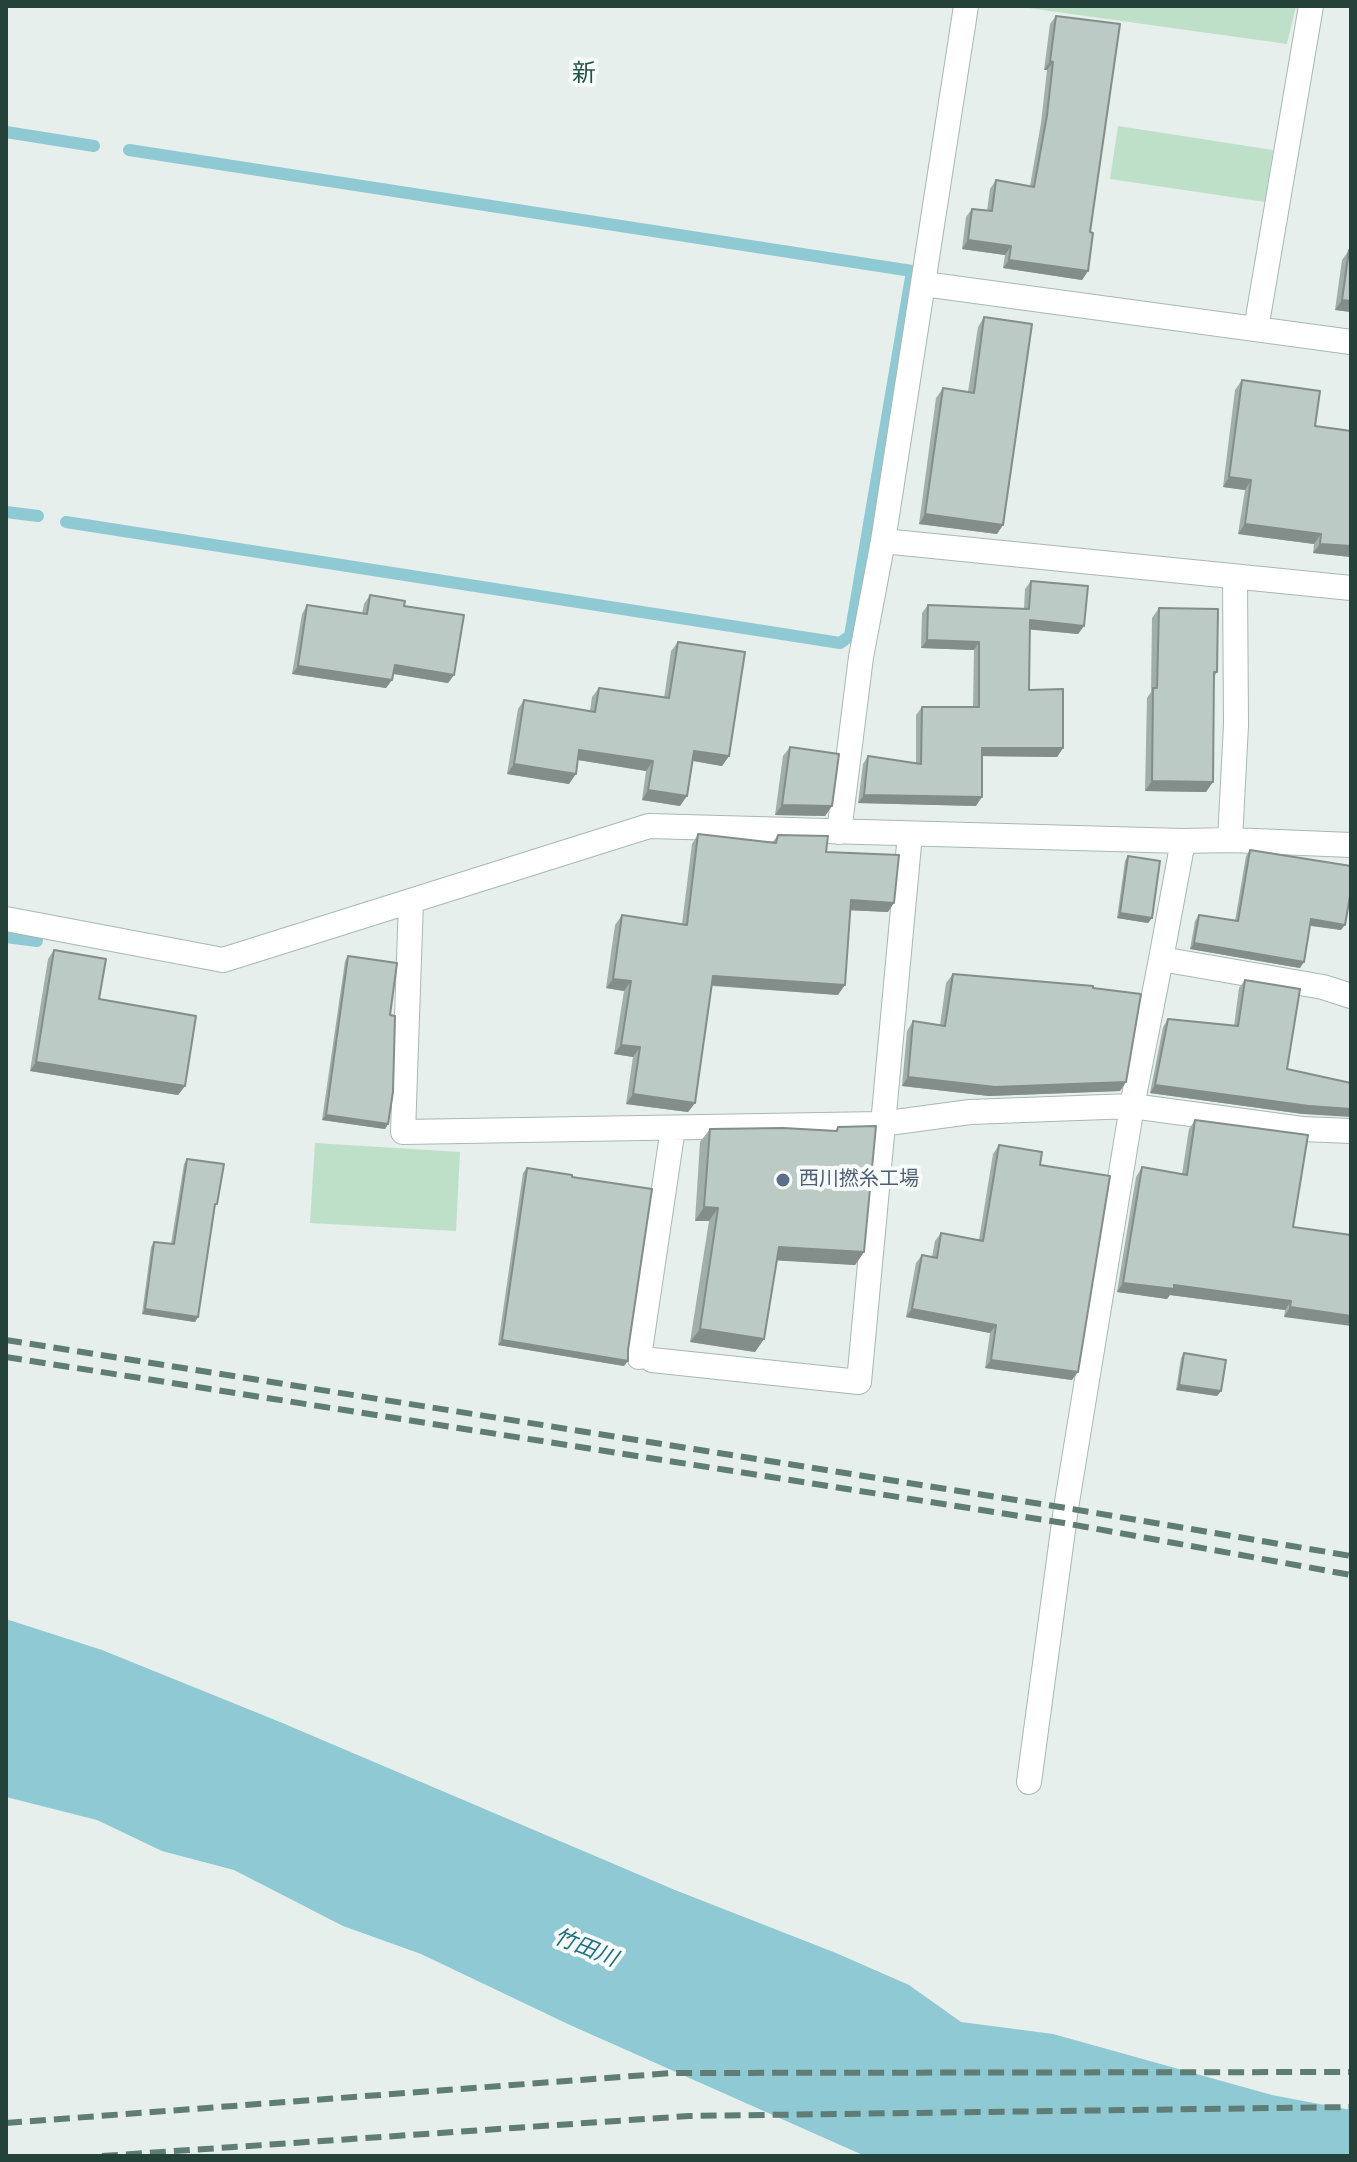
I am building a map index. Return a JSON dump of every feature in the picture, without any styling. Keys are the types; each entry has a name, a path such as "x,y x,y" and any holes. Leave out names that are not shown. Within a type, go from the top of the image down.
{"street":[{"path":"839,832 861,657 883,541 966,6"},
{"path":"1256,329 1311,6"},
{"path":"924,284 1351,342"},
{"path":"883,541 1351,588"},
{"path":"1230,840 1236,725 1235,578"},
{"path":"6,919 223,960 649,826 1351,845"},
{"path":"673,1128 646,1358 859,1382 910,834"},
{"path":"1029,1782 1066,1508 1132,1106 1183,841"},
{"path":"411,901 403,1132 881,1124 970,1112 1132,1106 1302,1129 1351,1131"},
{"path":"1161,959 1323,987 1351,996"}],"green space":[{"path":"1014,6 1296,6 1287,44"},
{"path":"1118,126 1273,150 1265,202 1110,179"},
{"path":"315,1143 460,1152 456,1231 310,1223"}],"water":[{"name":"竹田川","path":"6,1619 102,1650 675,1890 836,1953 909,1985 961,2022 1053,2034 1272,2095 1351,2110 1351,2156 865,2156 570,2025 421,1954 343,1926 234,1870 162,1851 97,1820 6,1797"}],"building":[{"path":"1056,16 1120,24 1090,232 1093,233 1088,271 1009,260 1011,246 968,240 972,209 992,211 996,180 1034,187 1047,115"},
{"path":"1351,251 1351,301 1342,300"},
{"path":"984,317 1032,324 1003,525 925,514 943,388 974,393"},
{"path":"1242,380 1320,391 1315,426 1351,431 1351,546 1320,544 1321,534 1245,524 1251,480 1229,477"},
{"path":"1031,581 1088,586 1084,626 1030,620 1029,690 1063,689 1063,748 982,748 982,797 864,795 868,756 921,764 922,707 979,707 979,642 927,640 928,605 1029,609"},
{"path":"370,595 405,601 404,606 464,615 454,675 395,665 392,680 298,666 307,605 367,614"},
{"path":"1159,608 1218,609 1213,782 1152,781 1153,688 1157,688"},
{"path":"678,642 745,652 729,756 694,751 687,796 648,790 653,761 579,750 576,774 514,764 524,700 595,712 599,688 669,698"},
{"path":"790,747 839,754 832,806 782,805"},
{"path":"698,834 776,843 778,835 828,836 826,852 899,855 894,903 851,900 845,985 713,976 695,1103 633,1094 640,1047 621,1045 631,981 613,979 622,915 687,925"},
{"path":"1250,850 1351,866 1351,890 1345,925 1311,919 1304,962 1194,943 1199,915 1238,921"},
{"path":"1128,856 1160,861 1152,918 1120,913"},
{"path":"54,950 106,959 99,999 196,1016 185,1086 36,1062"},
{"path":"348,956 397,963 390,1015 395,1016 393,1092 388,1124 326,1115"},
{"path":"953,974 1093,986 1141,994 1126,1082 995,1087 908,1077 913,1021 945,1026"},
{"path":"1245,980 1300,989 1287,1069 1351,1083 1351,1109 1155,1085 1168,1019 1238,1026"},
{"path":"1195,1120 1308,1135 1293,1227 1351,1235 1351,1316 1290,1307 1291,1301 1174,1285 1174,1289 1123,1283 1142,1167 1187,1175"},
{"path":"876,1126 864,1252 779,1247 764,1339 700,1329 718,1208 704,1207 710,1129 837,1131 838,1127"},
{"path":"999,1145 1042,1152 1040,1165 1110,1176 1078,1372 991,1360 996,1325 912,1309 922,1255 937,1258 941,1233 983,1241"},
{"path":"187,1159 224,1164 198,1317 145,1309 154,1242 174,1244"},
{"path":"527,1168 652,1189 628,1361 502,1340"},
{"path":"1184,1353 1226,1360 1221,1391 1179,1385"}],"waterway":[{"path":"6,132 94,146"},
{"path":"66,522 840,643 850,636 912,271 129,150"},
{"path":"6,512 38,516"},
{"path":"6,937 37,941"}],"railway":[{"path":"6,1340 1351,1556"},
{"path":"6,1357 1064,1523 1351,1575"},
{"path":"6,2123 673,2073 1351,2072"},
{"path":"102,2156 689,2116 1351,2107"}],"place":[{"name":"西川撚糸工場","path":"783,1180"}],"district":[{"name":"新","path":"584,75"}]}
